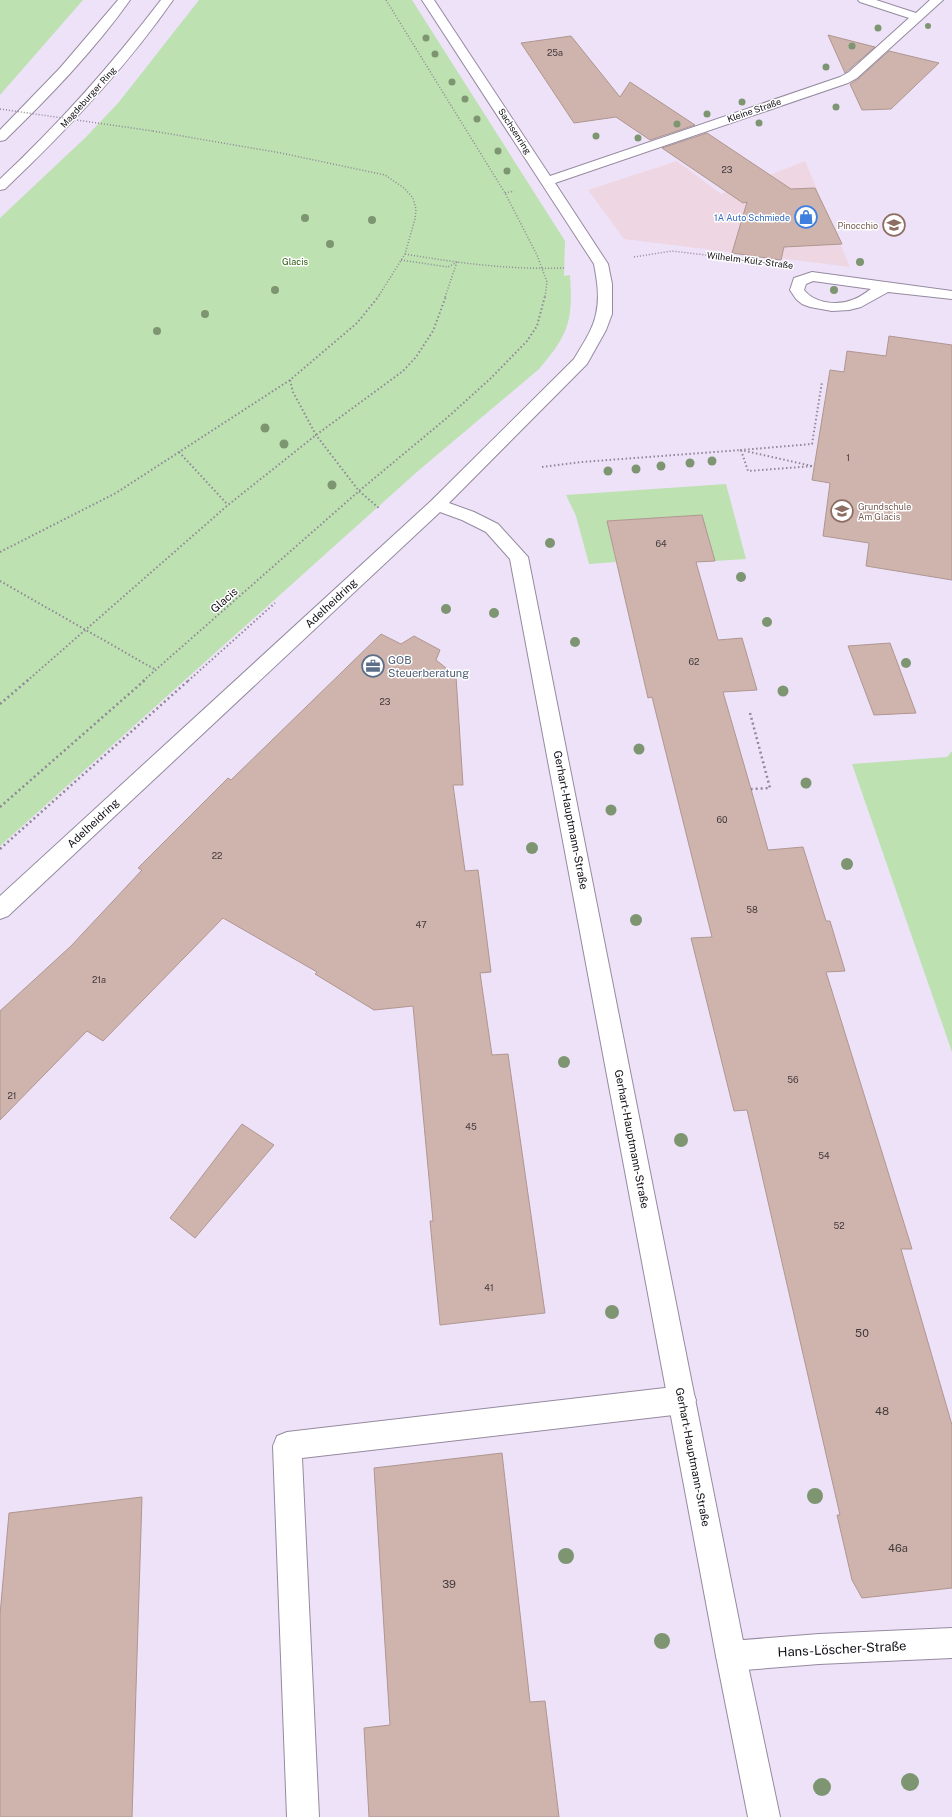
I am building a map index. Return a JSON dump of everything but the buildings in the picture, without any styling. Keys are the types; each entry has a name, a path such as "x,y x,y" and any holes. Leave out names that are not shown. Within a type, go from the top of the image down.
{"main road":[{"path":"0,137 36,103 62,75 124,0"},
{"name":"Magdeburger Ring","path":"0,186 77,110 119,62 167,0"},
{"name":"Sachsenring","path":"428,0 601,264"},
{"path":"864,0 917,17"},
{"name":"Kleine Straße","path":"548,181 844,80 852,75 937,0"},
{"name":"Adelheidring","path":"0,910 437,505 581,360 598,330 604,314 605,284 601,264"},
{"name":"Wilhelm-Külz-Straße","path":"886,287 861,302 844,306 831,306 810,302 801,296 797,287 798,280 812,276 952,295"},
{"name":"Gerhart-Hauptmann-Straße","path":"437,505 468,516 492,528 519,557 731,1656 764,1817"},
{"path":"303,1817 287,1446 682,1400"},
{"name":"Hans-Löscher-Straße","path":"731,1656 819,1649 952,1643"}],"path":[{"name":"Glacis","path":"0,807 359,491 448,417 491,378 527,341 537,326 545,300 547,282 542,269 505,193 386,0"},
{"path":"0,110 153,132 280,153 385,175 404,188 413,198 416,209 416,219 405,254 377,299 357,323 333,345 290,380 116,493 0,552"},
{"name":"Wilhelm-Külz-Straße","path":"633,258 672,251 780,264"},
{"path":"405,254 457,262 542,269 570,268"},
{"path":"401,260 448,267 457,262"},
{"path":"0,704 228,505 316,435 388,384 416,357 428,342 440,317 457,262"},
{"path":"290,380 292,392 316,435 359,491"},
{"path":"542,467 582,462 812,444 822,382"},
{"path":"740,450 792,461 814,466 748,471 740,450"},
{"path":"179,452 228,505"},
{"path":"374,514 380,509"},
{"path":"0,582 156,670"},
{"path":"0,849 279,599"},
{"path":"750,713 770,788 751,789"}],"shaded area":[{"path":"677,161 721,194 805,161 850,267 624,239 588,190"}],"green space":[{"path":"0,0 83,0 0,95"},
{"name":"Glacis","path":"199,0 412,0 565,241 564,276 570,275 571,291 571,304 567,326 557,346 539,369 418,471 0,846 0,218 86,137 119,102"},
{"path":"726,484 746,559 715,561 702,515 607,521 616,562 589,564 576,516 566,495"},
{"path":"952,751 952,1052 852,764 947,757"}],"place":[{"name":"1A Auto Schmiede","path":"806,217"},
{"name":"Pinocchio","path":"894,225"},
{"name":"Grundschule Am Glacis","path":"842,511"},
{"name":"GOB Steuerberatung","path":"373,666"}]}
